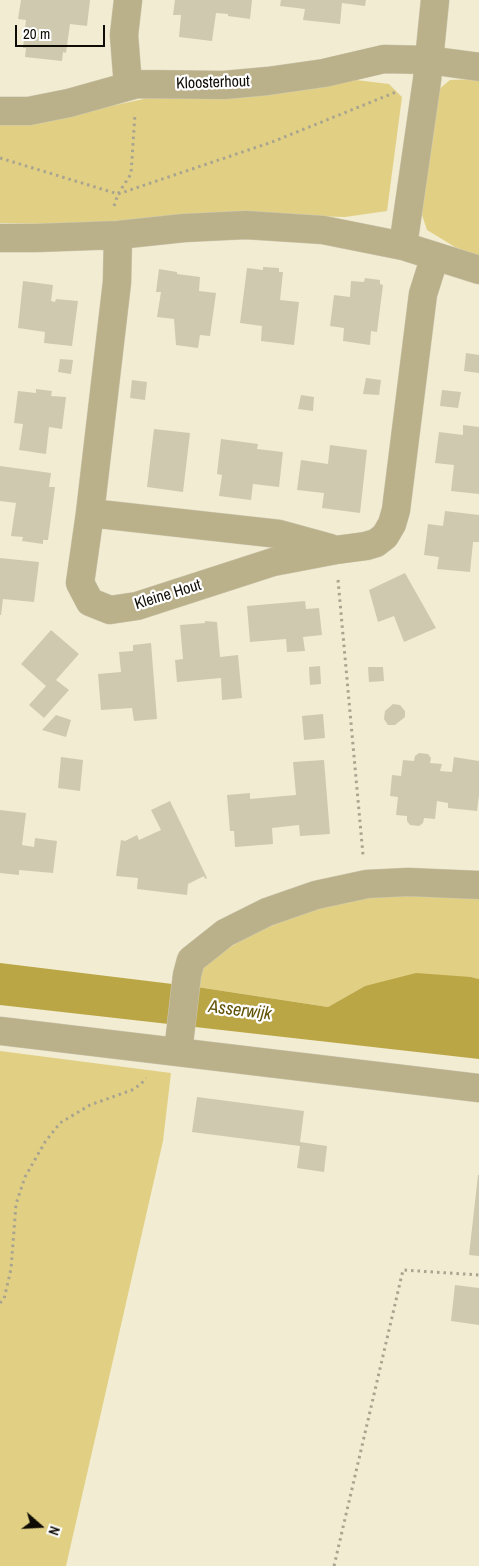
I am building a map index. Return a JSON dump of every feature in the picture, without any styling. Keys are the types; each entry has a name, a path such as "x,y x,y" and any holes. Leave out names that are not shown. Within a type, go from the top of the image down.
{"street":[{"path":"128,0 124,34 132,85"},
{"path":"403,246 435,0"},
{"name":"Kloosterhout","path":"0,111 38,110 132,85 224,85 324,73 384,59 427,70 479,67"},
{"path":"0,238 111,235 184,228 246,225 323,230 403,246 479,270"},
{"name":"Kleine Hout","path":"111,235 117,282 80,583 90,602 110,610 137,606 273,562 366,546 384,536 392,524 396,510 423,294 435,256"},
{"name":"Kleine Hout","path":"90,513 279,534 336,550"},
{"path":"174,1045 191,960 225,933 267,912 316,895 367,884 408,882 479,885"},
{"path":"0,1031 174,1045 479,1088"}],"path":[{"path":"0,158 118,194 272,142 427,70"},
{"path":"111,235 118,194 131,174 132,85"},
{"path":"336,550 367,884"},
{"path":"0,1303 4,1299 11,1269 16,1204 25,1177 45,1142 60,1123 90,1105 132,1090 141,1084 174,1045"},
{"path":"334,1566 403,1270 479,1275"}],"shaded area":[{"path":"479,79 479,256 455,247 427,230 420,209 438,90 450,80"},
{"path":"356,80 389,84 402,97 387,211 345,217 233,214 70,225 0,223 0,125 28,124 148,98 234,96"},
{"path":"373,896 479,898 479,979 471,977 365,986 328,1007 197,987 205,962 250,935 292,917 320,908"},
{"path":"0,1051 171,1073 163,1141 66,1566 0,1566"}],"water":[{"name":"Asserwijk","path":"0,963 197,987 328,1007 365,986 416,973 471,977 479,979 479,1059 0,1005"}],"building":[{"path":"21,0 90,0 87,26 70,24 66,53 63,52 62,61 25,57 26,48 23,48 26,20 18,19"},
{"path":"175,0 252,0 250,19 216,13 212,41 179,37 181,15 173,15"},
{"path":"281,0 366,0 365,6 342,3 340,24 303,20 305,9 280,6"},
{"path":"263,267 279,268 279,272 283,272 280,300 299,302 294,345 261,341 262,326 240,323 247,268 263,270"},
{"path":"159,269 200,277 199,291 216,293 210,336 200,335 198,348 176,345 174,319 157,317 161,292 156,292"},
{"path":"365,278 380,280 380,284 383,285 377,332 371,331 370,345 343,341 344,328 330,326 334,295 350,297 351,281 364,282"},
{"path":"23,281 53,285 51,301 55,302 56,299 78,301 72,346 44,343 45,332 18,328"},
{"path":"466,353 479,355 479,373 464,371"},
{"path":"60,359 73,360 71,374 58,372"},
{"path":"366,378 381,380 379,395 363,394"},
{"path":"132,380 147,382 145,400 130,398"},
{"path":"36,389 52,391 51,396 66,397 62,429 49,427 46,454 19,450 23,424 14,423 18,391 36,393"},
{"path":"442,390 461,392 458,408 440,406"},
{"path":"301,395 314,397 313,411 298,409"},
{"path":"463,425 479,427 479,494 451,491 454,465 435,463 439,432 463,435"},
{"path":"154,429 190,433 183,492 147,487"},
{"path":"221,439 258,444 257,449 283,452 279,487 253,484 251,500 219,496 222,475 217,474"},
{"path":"330,445 367,450 360,513 322,508 324,493 297,490 301,460 328,464"},
{"path":"0,466 51,473 49,487 55,487 48,540 43,540 43,544 22,541 23,537 11,536 16,503 0,501"},
{"path":"445,511 479,515 479,542 473,542 470,572 437,569 439,557 424,555 428,524 443,526"},
{"path":"0,558 39,562 34,602 3,599 1,615 0,615"},
{"path":"405,573 436,628 404,642 394,616 378,622 369,590"},
{"path":"305,601 306,609 319,608 322,635 303,637 305,651 287,652 286,639 250,642 247,606"},
{"path":"205,621 217,622 220,657 238,655 242,698 222,700 221,678 177,682 175,660 183,659 180,625 205,623"},
{"path":"51,630 79,654 56,680 69,690 44,718 29,705 46,686 21,664"},
{"path":"151,643 157,719 134,721 132,708 101,710 98,674 121,672 119,652 133,651 133,645"},
{"path":"320,666 321,684 310,685 309,667"},
{"path":"368,667 383,667 384,681 369,682"},
{"path":"393,704 400,705 405,711 405,717 395,725 388,725 384,719 385,711"},
{"path":"323,714 325,738 304,740 302,716"},
{"path":"56,715 71,720 66,737 42,730"},
{"path":"419,753 428,754 431,758 430,763 442,764 440,771 452,772 454,757 479,761 477,811 448,808 448,803 437,801 435,819 424,818 423,823 419,826 410,825 407,821 407,816 396,815 398,797 390,796 392,775 401,776 403,760 414,761 415,756"},
{"path":"61,757 83,760 80,791 58,788"},
{"path":"324,760 330,834 300,836 299,825 272,828 273,844 235,847 234,831 230,831 227,795 250,793 250,799 296,795 293,762"},
{"path":"170,801 207,878 205,879 204,876 188,884 187,895 137,889 138,878 116,876 121,840 125,841 137,835 139,840 161,830 151,810"},
{"path":"0,810 26,813 22,845 34,847 35,838 57,841 53,873 19,870 19,875 0,873"},
{"path":"197,1097 304,1111 300,1142 327,1146 324,1172 297,1168 300,1146 192,1132"},
{"path":"479,1175 479,1256 469,1255"},
{"path":"455,1285 479,1288 479,1325 451,1321"}]}
